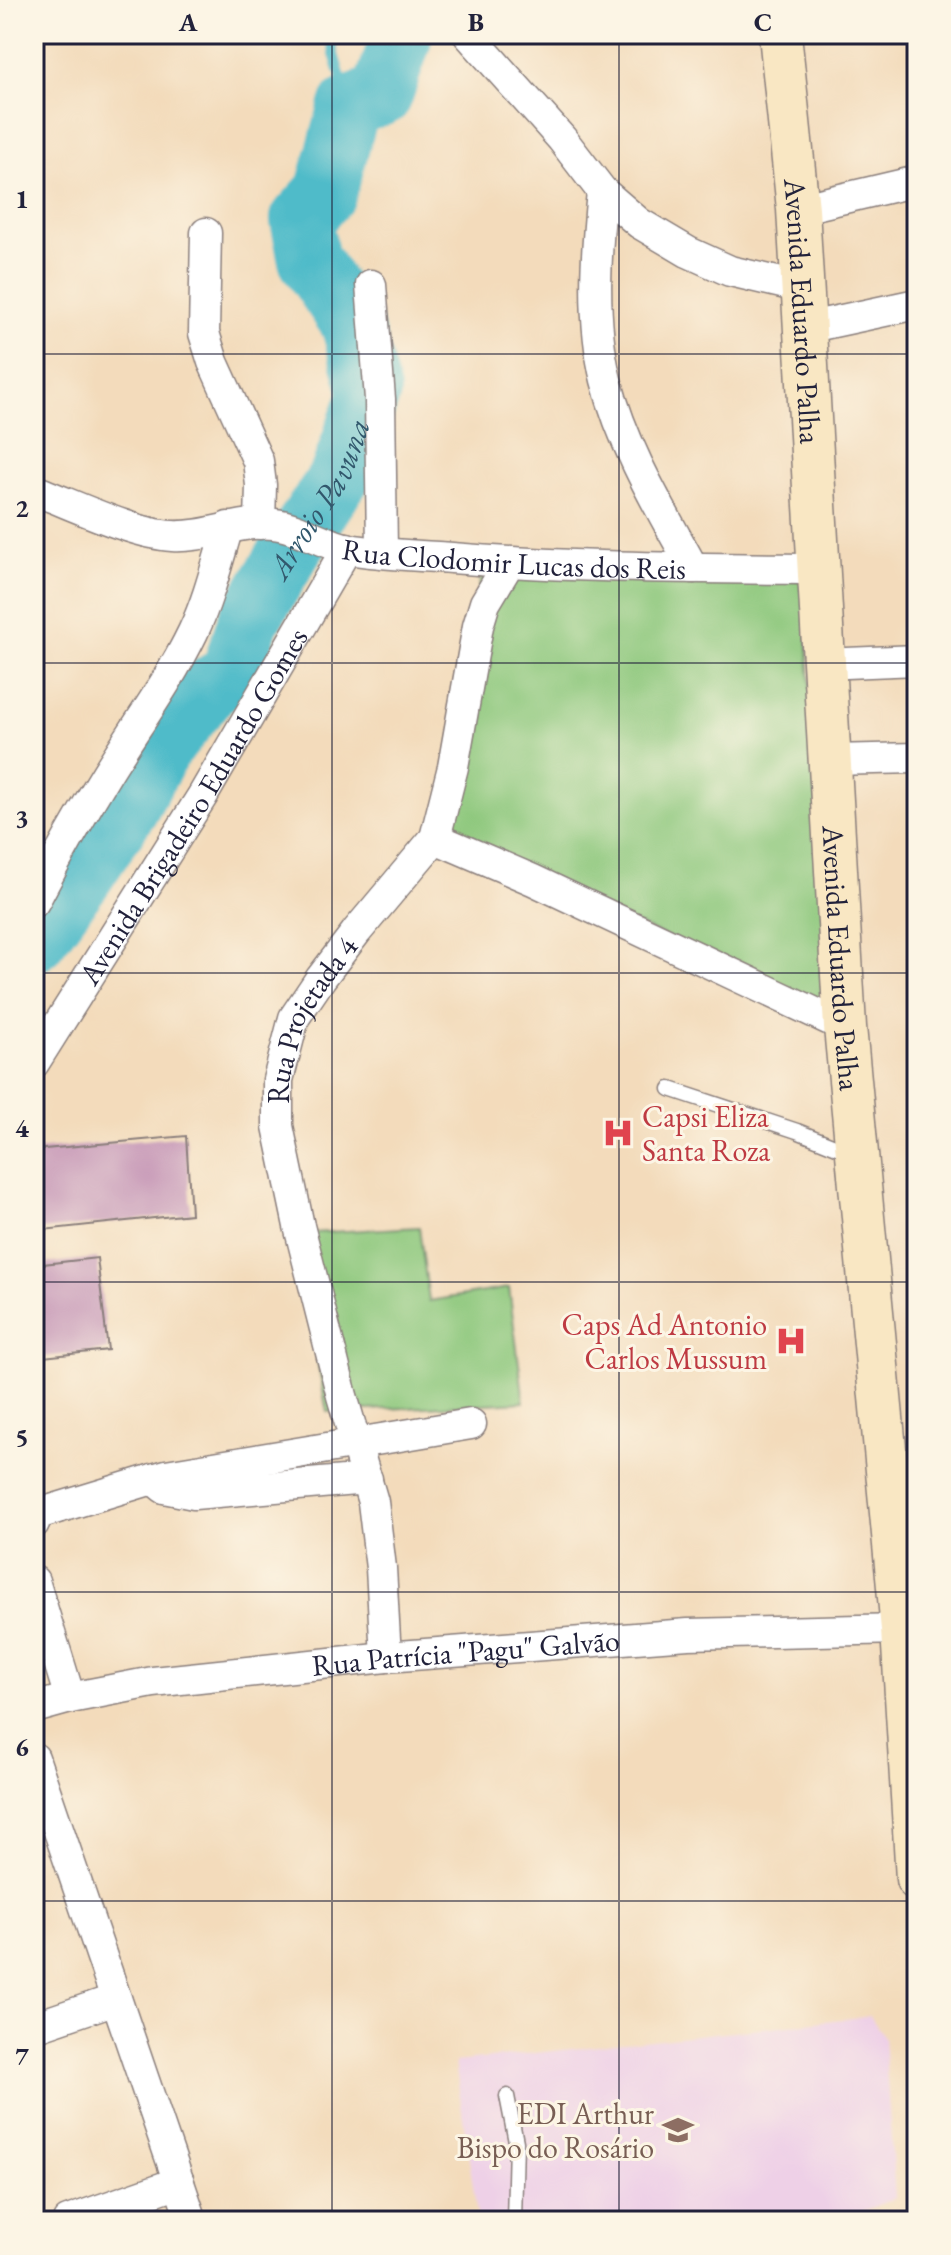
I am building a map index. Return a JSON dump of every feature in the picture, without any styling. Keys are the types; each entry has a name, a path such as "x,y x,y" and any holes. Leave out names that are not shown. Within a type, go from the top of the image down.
{"street":[{"path":"468,34 562,139 602,191 639,223 688,252 804,308 917,304"},
{"name":"Avenida Eduardo Palha","path":"780,34 798,209 845,1027 902,1629 916,1863"},
{"path":"798,209 917,181"},
{"path":"602,191 597,286 598,332 606,380 645,483 693,568"},
{"path":"206,233 204,333 213,362 258,461 264,524"},
{"path":"371,285 380,399 382,551"},
{"name":"Rua Clodomir Lucas dos Reis","path":"34,490 143,531 171,536 196,536 228,527 264,524 293,527 336,544 509,563 817,569"},
{"path":"34,902 58,855 167,680 192,633 206,601 228,527"},
{"name":"Avenida Brigadeiro Eduardo Gomes","path":"34,1063 203,795 336,544"},
{"name":"Rua Projetada 4","path":"386,1657 381,1568 373,1502 299,1226 278,1126 278,1080 294,1018 357,931 435,838 453,767 478,626 485,603 509,563"},
{"path":"823,664 917,660"},
{"path":"831,760 917,758"},
{"path":"435,838 533,880 845,1027"},
{"path":"34,1523 38,1514 152,1479 471,1424"},
{"path":"152,1479 164,1488 194,1494 367,1479"},
{"path":"34,1581 70,1698"},
{"name":"Rua Patrícia \"Pagu\" Galvão","path":"34,1708 153,1682 386,1657 688,1634 902,1629"},
{"path":"34,1758 192,2221"},
{"path":"34,2027 116,1999"},
{"path":"68,2221 179,2182"}],"lane":[{"path":"670,1089 797,1131 856,1155"},
{"path":"507,2096 516,2142 514,2221"}],"shaded area":[{"name":"EDI Arthur Bispo do Rosário","path":"870,2016 884,2037 895,2198 839,2221 478,2221 455,2062"}],"green space":[{"path":"483,564 804,580 829,1006 435,838"},
{"path":"419,1227 429,1301 509,1288 524,1402 327,1412 293,1234"}],"building":[{"path":"186,1136 191,1214 34,1231 34,1150"},
{"path":"97,1258 108,1350 34,1358 34,1265"}],"waterway":[{"path":"330,34 350,106"},
{"name":"Arroio Pavuna","path":"34,941 127,809 160,750 210,687 231,674 249,620 340,476 370,392 351,323 309,260 301,220 326,192 350,106 382,95 400,34"}],"place":[{"name":"Capsi Eliza Santa Roza","path":"618,1133"},
{"name":"Caps Ad Antonio Carlos Mussum","path":"791,1341"},
{"name":"EDI Arthur Bispo do Rosário","path":"678,2130"}]}
